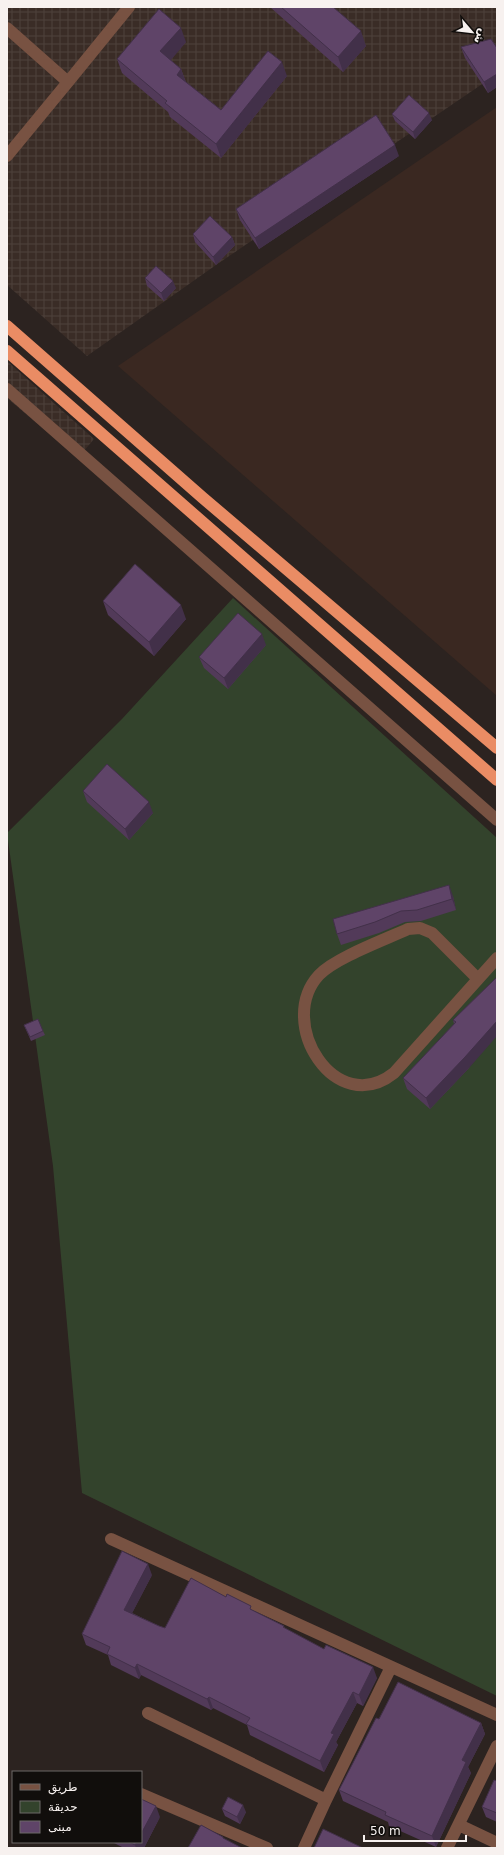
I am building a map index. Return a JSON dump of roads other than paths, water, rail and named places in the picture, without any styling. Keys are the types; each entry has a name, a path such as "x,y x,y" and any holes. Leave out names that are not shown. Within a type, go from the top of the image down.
{"highway":[{"path":"7,326 203,498 497,748"},
{"path":"7,351 497,780"}],"street":[{"path":"7,156 129,7"},
{"path":"7,28 68,82"},
{"path":"7,389 497,820"},
{"path":"478,979 432,933 420,928 408,929 336,963 319,975 310,988 304,1003 303,1023 306,1034 322,1064 336,1078 357,1086 370,1086 379,1083 394,1073 497,958"},
{"path":"111,1539 497,1715"},
{"path":"304,1848 391,1667"},
{"path":"148,1713 326,1800"},
{"path":"447,1848 497,1746"},
{"path":"142,1794 267,1848"},
{"path":"459,1825 497,1843"}]}
